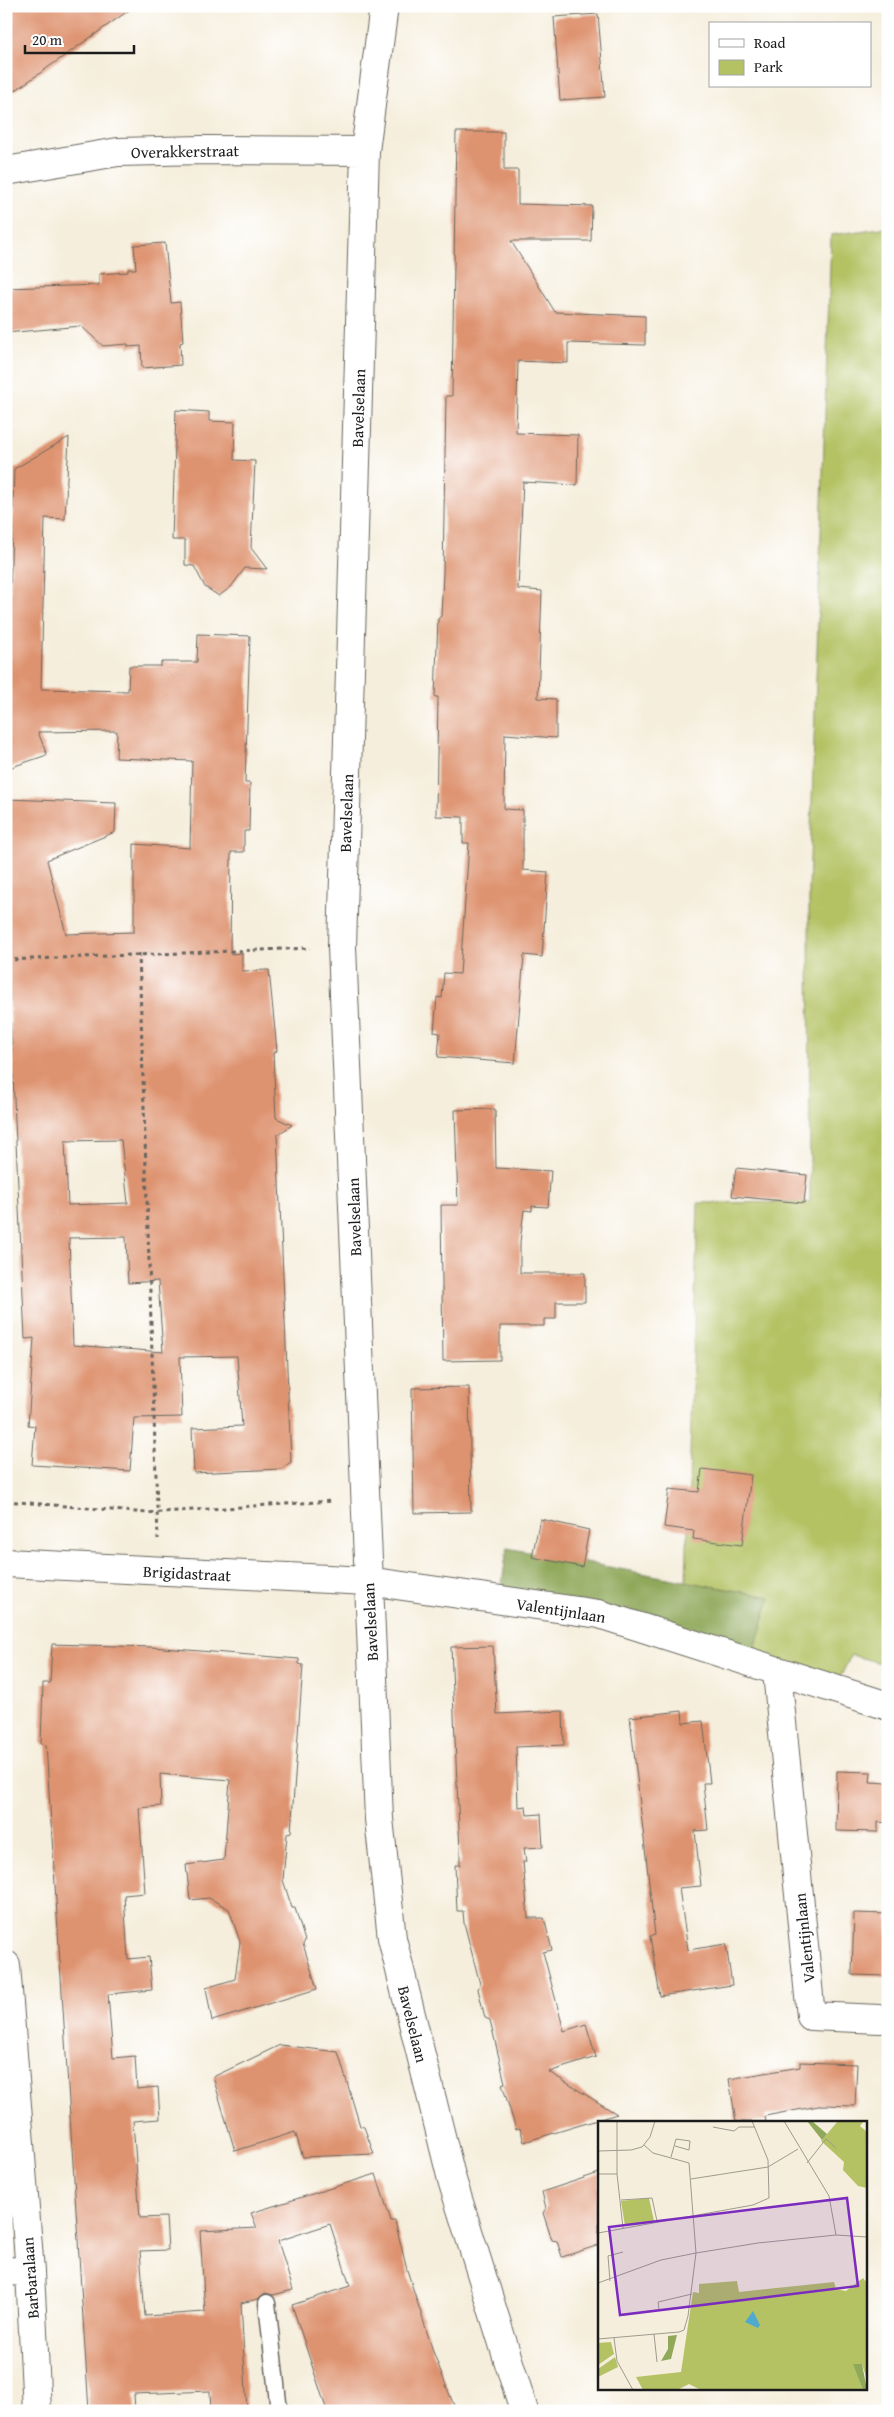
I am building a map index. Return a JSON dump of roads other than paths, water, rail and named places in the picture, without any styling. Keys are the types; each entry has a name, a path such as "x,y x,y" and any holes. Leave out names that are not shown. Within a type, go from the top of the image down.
{"street":[{"name":"Bavelselaan","path":"384,6 365,151 342,947 379,1819 392,1938 452,2180 524,2411"},
{"name":"Overakkerstraat","path":"6,171 118,152 202,150 365,151"},
{"name":"Brigidastraat","path":"6,1563 368,1581"},
{"name":"Valentijnlaan","path":"368,1581 599,1614 888,1706"},
{"name":"Valentijnlaan","path":"777,1672 812,2016 880,2019"},
{"name":"Barbaralaan","path":"6,1965 18,2271 37,2411"}],"lane":[{"path":"267,2303 279,2411"}]}
